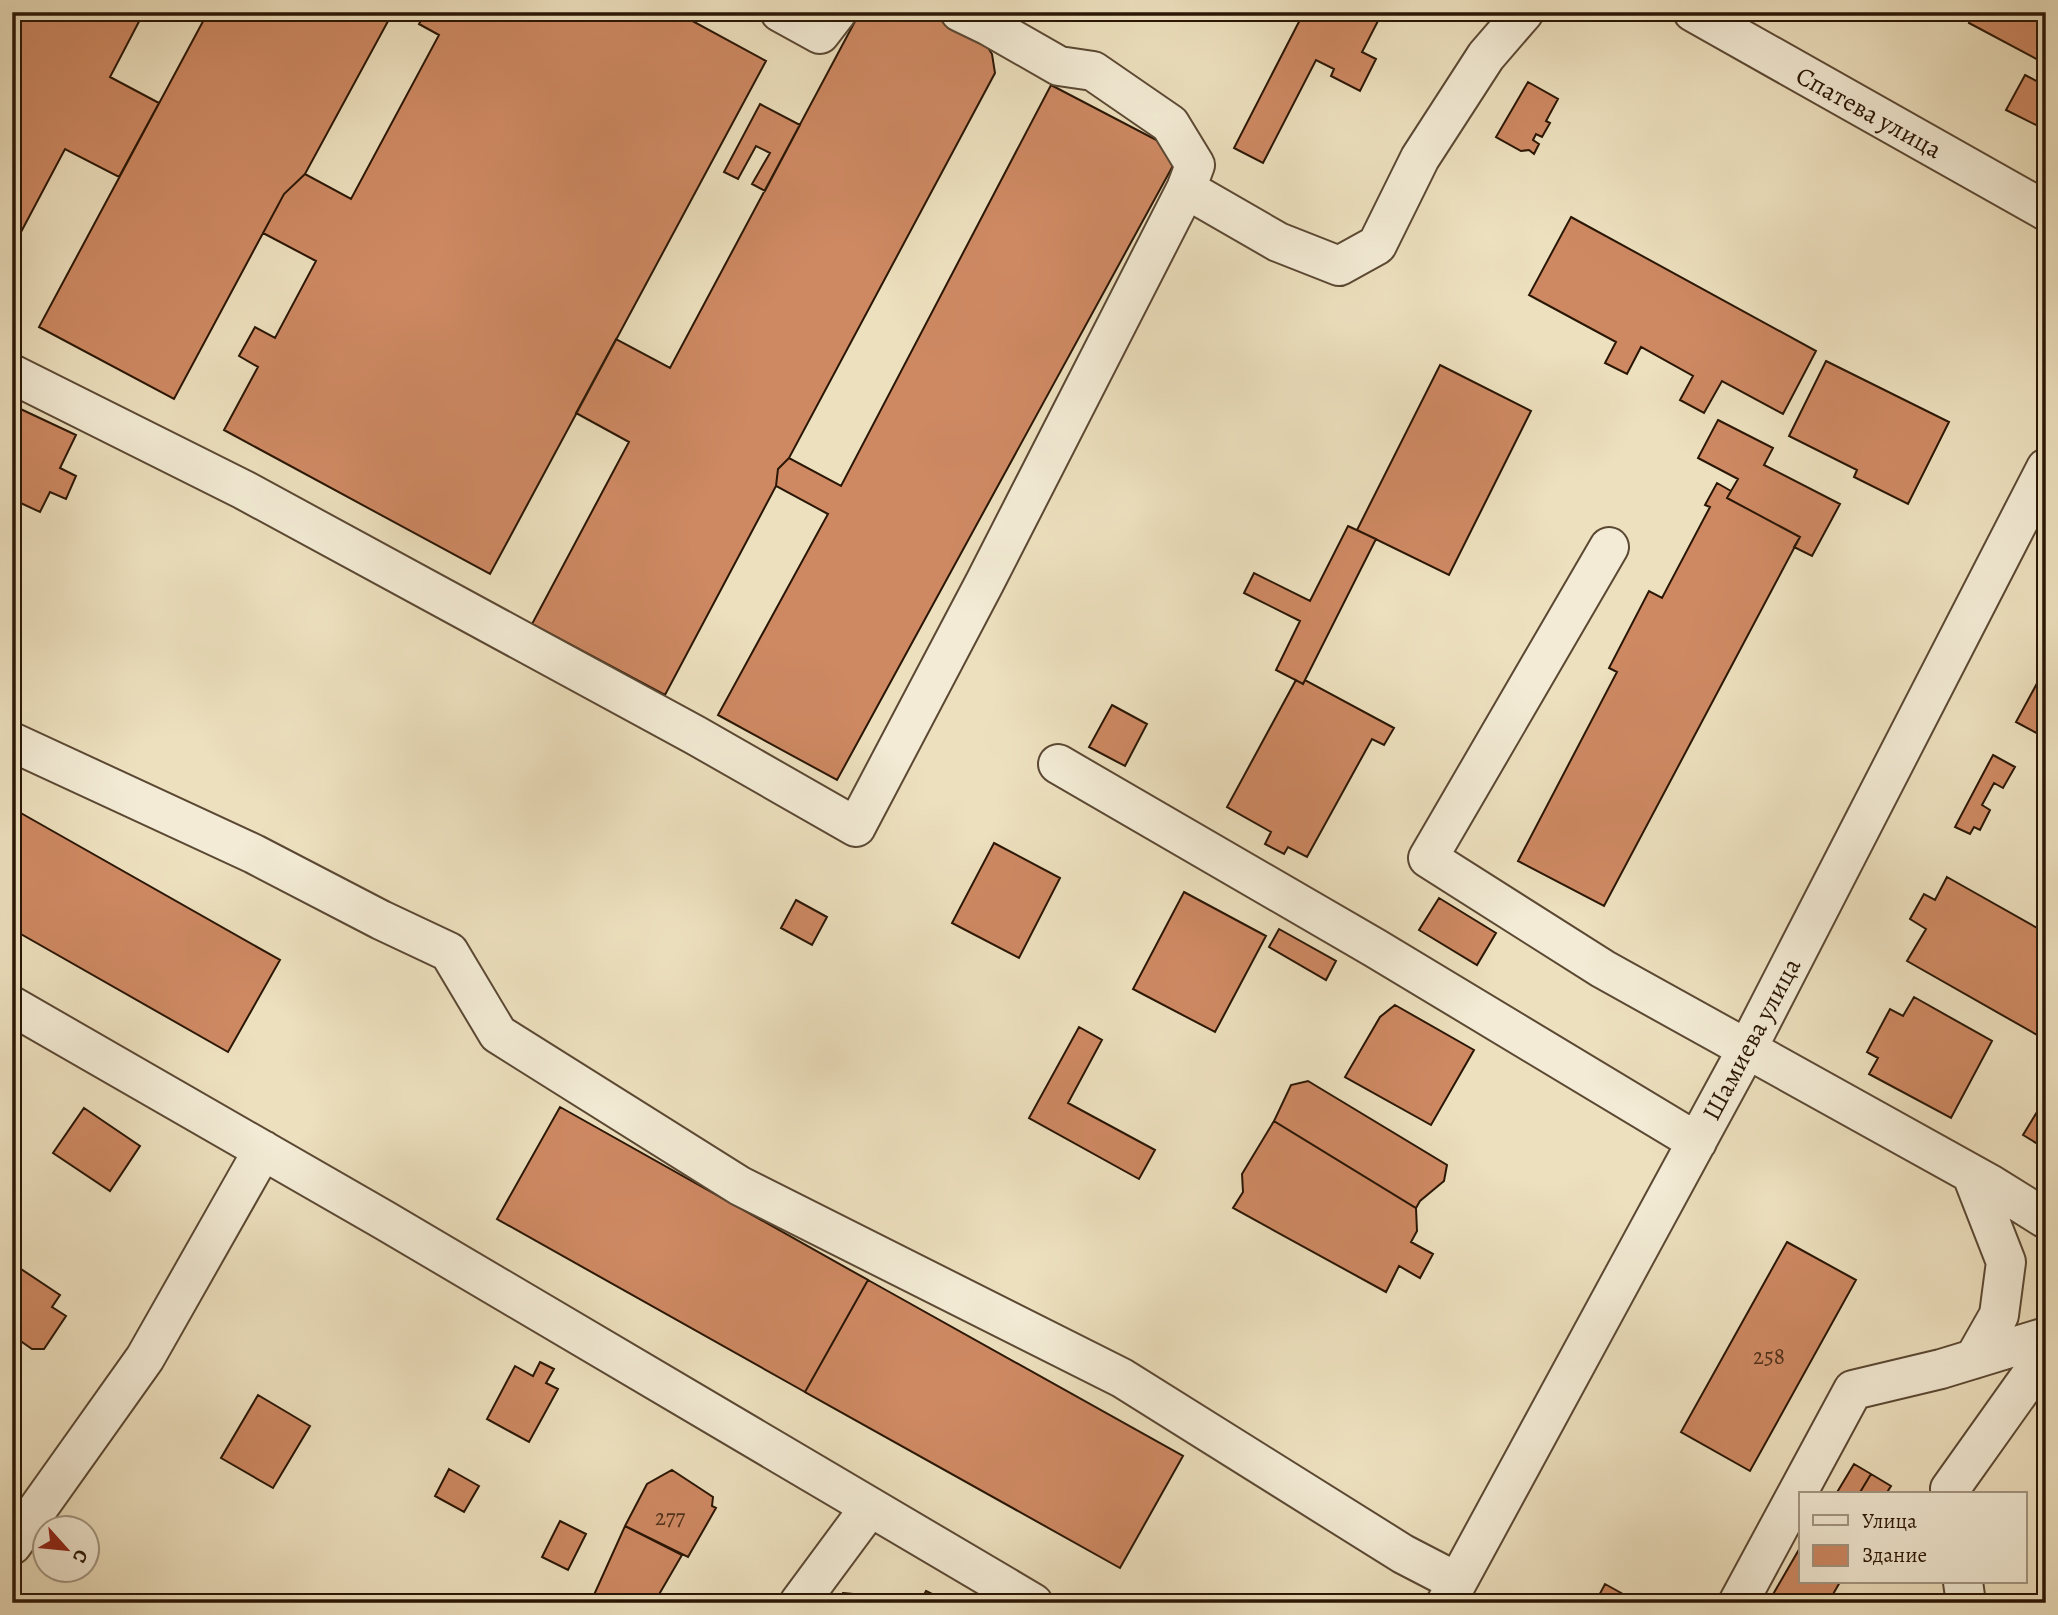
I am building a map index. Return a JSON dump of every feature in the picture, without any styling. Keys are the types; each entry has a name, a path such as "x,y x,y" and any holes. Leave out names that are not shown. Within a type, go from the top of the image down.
{"street":[{"path":"780,12 820,34 837,12"},
{"path":"12,374 244,490 695,735 856,827 985,582 1186,189 1195,165 1170,124 1093,71 1059,66 960,12"},
{"path":"1186,189 1278,242 1339,266 1377,244 1428,147 1486,55 1524,12"},
{"name":"Спатева улица","path":"1693,12 2046,211"},
{"name":"Шамиева улица","path":"1451,1592 1747,1049 2046,468"},
{"path":"1609,547 1429,858 1603,969 2046,1219"},
{"path":"12,742 254,854 449,952 498,1034 728,1179 1122,1378 1403,1554 1451,1592"},
{"path":"1058,764 1375,948 1697,1142"},
{"path":"13,1007 263,1150 1033,1603"},
{"path":"12,1545 145,1358 263,1150"},
{"path":"1972,1175 2006,1262 1998,1315 1974,1359"},
{"path":"1738,1603 1853,1390 1974,1359 2046,1337"},
{"path":"1951,1492 1950,1489 2046,1354"},
{"path":"799,1603 870,1507"},
{"path":"1963,1584 1966,1603"}],"building":[{"path":"12,12 144,12 110,77 159,103 119,177 65,149 12,249"},
{"path":"208,12 393,12 305,174 284,194 174,399 39,327"},
{"path":"426,12 676,12 766,61 490,574 224,430 258,367 239,356 255,327 275,338 316,261 263,233 284,194 305,174 351,199 439,35 419,24"},
{"path":"860,12 928,12 985,43 992,54 995,73 789,458 778,469 776,486 665,695 532,624 629,442 576,413 616,339 670,368"},
{"path":"1304,12 1361,12 1378,21 1362,52 1376,59 1360,91 1331,76 1334,69 1316,60 1263,163 1234,148"},
{"path":"1975,12 2046,12 2046,64 1969,23"},
{"path":"2025,75 2046,86 2046,130 2006,110"},
{"path":"1528,82 1558,99 1546,121 1550,123 1542,137 1536,134 1533,140 1539,144 1534,154 1529,150 1521,151 1496,137"},
{"path":"1051,85 1166,145 1175,162 837,780 718,715 828,514 776,486 778,469 789,458 841,486"},
{"path":"760,104 800,125 765,191 752,184 770,153 756,146 738,179 724,172"},
{"path":"1571,217 1816,351 1783,414 1722,381 1704,413 1680,400 1693,376 1641,347 1627,374 1605,363 1616,342 1529,295"},
{"path":"1826,361 1949,422 1908,504 1854,477 1857,470 1789,436"},
{"path":"1440,365 1531,411 1449,575 1357,530"},
{"path":"12,405 76,435 60,468 76,476 66,499 50,492 40,512 12,499"},
{"path":"1718,420 1773,448 1764,465 1840,504 1812,556 1794,547 1800,537 1727,498 1738,479 1698,458"},
{"path":"1717,483 1731,491 1727,498 1800,537 1604,906 1518,861 1617,672 1609,668 1649,591 1662,598 1710,507 1705,505"},
{"path":"1348,526 1376,539 1303,684 1276,670 1300,621 1244,593 1254,573 1310,601"},
{"path":"2041,676 2046,679 2046,738 2016,722"},
{"path":"1296,680 1303,684 1305,680 1394,728 1384,745 1372,739 1307,857 1288,847 1284,854 1265,844 1271,832 1227,807"},
{"path":"1112,705 1147,724 1125,766 1089,747"},
{"path":"1993,755 2015,767 2003,788 1994,783 1982,805 1990,810 1980,830 1974,827 1970,834 1955,827"},
{"path":"12,808 280,960 228,1052 12,929"},
{"path":"994,843 1060,878 1019,958 952,923"},
{"path":"1947,877 2046,933 2046,1040 1907,961 1926,929 1910,919 1924,894 1935,900"},
{"path":"1184,892 1266,936 1215,1032 1133,989"},
{"path":"1439,898 1496,933 1477,965 1419,930"},
{"path":"796,900 827,917 812,945 781,928"},
{"path":"1279,929 1336,961 1326,980 1269,947"},
{"path":"1914,997 1992,1041 1951,1118 1869,1074 1878,1058 1867,1052 1890,1009 1903,1016"},
{"path":"1395,1005 1474,1050 1431,1125 1345,1077 1380,1017"},
{"path":"1079,1027 1102,1040 1068,1103 1155,1150 1139,1179 1029,1118"},
{"path":"1308,1081 1447,1165 1444,1181 1420,1201 1416,1208 1274,1121 1291,1085"},
{"path":"2046,1097 2046,1149 2023,1135"},
{"path":"560,1107 868,1280 805,1392 497,1219"},
{"path":"84,1108 140,1146 110,1191 53,1153"},
{"path":"1274,1121 1416,1208 1417,1231 1411,1242 1433,1254 1420,1278 1399,1266 1386,1292 1233,1208 1243,1192 1242,1174"},
{"path":"1787,1242 1856,1280 1750,1471 1681,1432"},
{"path":"12,1263 60,1295 52,1307 66,1316 44,1349 32,1349 12,1335"},
{"path":"868,1280 1183,1456 1120,1568 805,1392"},
{"path":"540,1362 554,1369 546,1383 558,1389 529,1442 487,1419 515,1366 533,1376"},
{"path":"258,1395 310,1426 273,1488 221,1458"},
{"path":"1854,1464 1871,1474 1860,1492 1837,1492"},
{"path":"449,1469 479,1486 464,1512 435,1496"},
{"path":"672,1470 713,1497 712,1506 716,1508 688,1557 625,1526 647,1484"},
{"path":"1871,1474 1891,1486 1887,1492 1860,1492"},
{"path":"560,1521 586,1534 568,1570 542,1557"},
{"path":"625,1526 682,1555 654,1603 603,1603 593,1597"},
{"path":"1799,1549 1799,1584 1839,1584 1828,1603 1768,1603"},
{"path":"1605,1584 1639,1603 1595,1603"},
{"path":"926,1591 944,1600 942,1603 932,1600 931,1603 906,1603 910,1596 921,1601"},
{"path":"843,1593 864,1595 880,1603 838,1603"}]}
